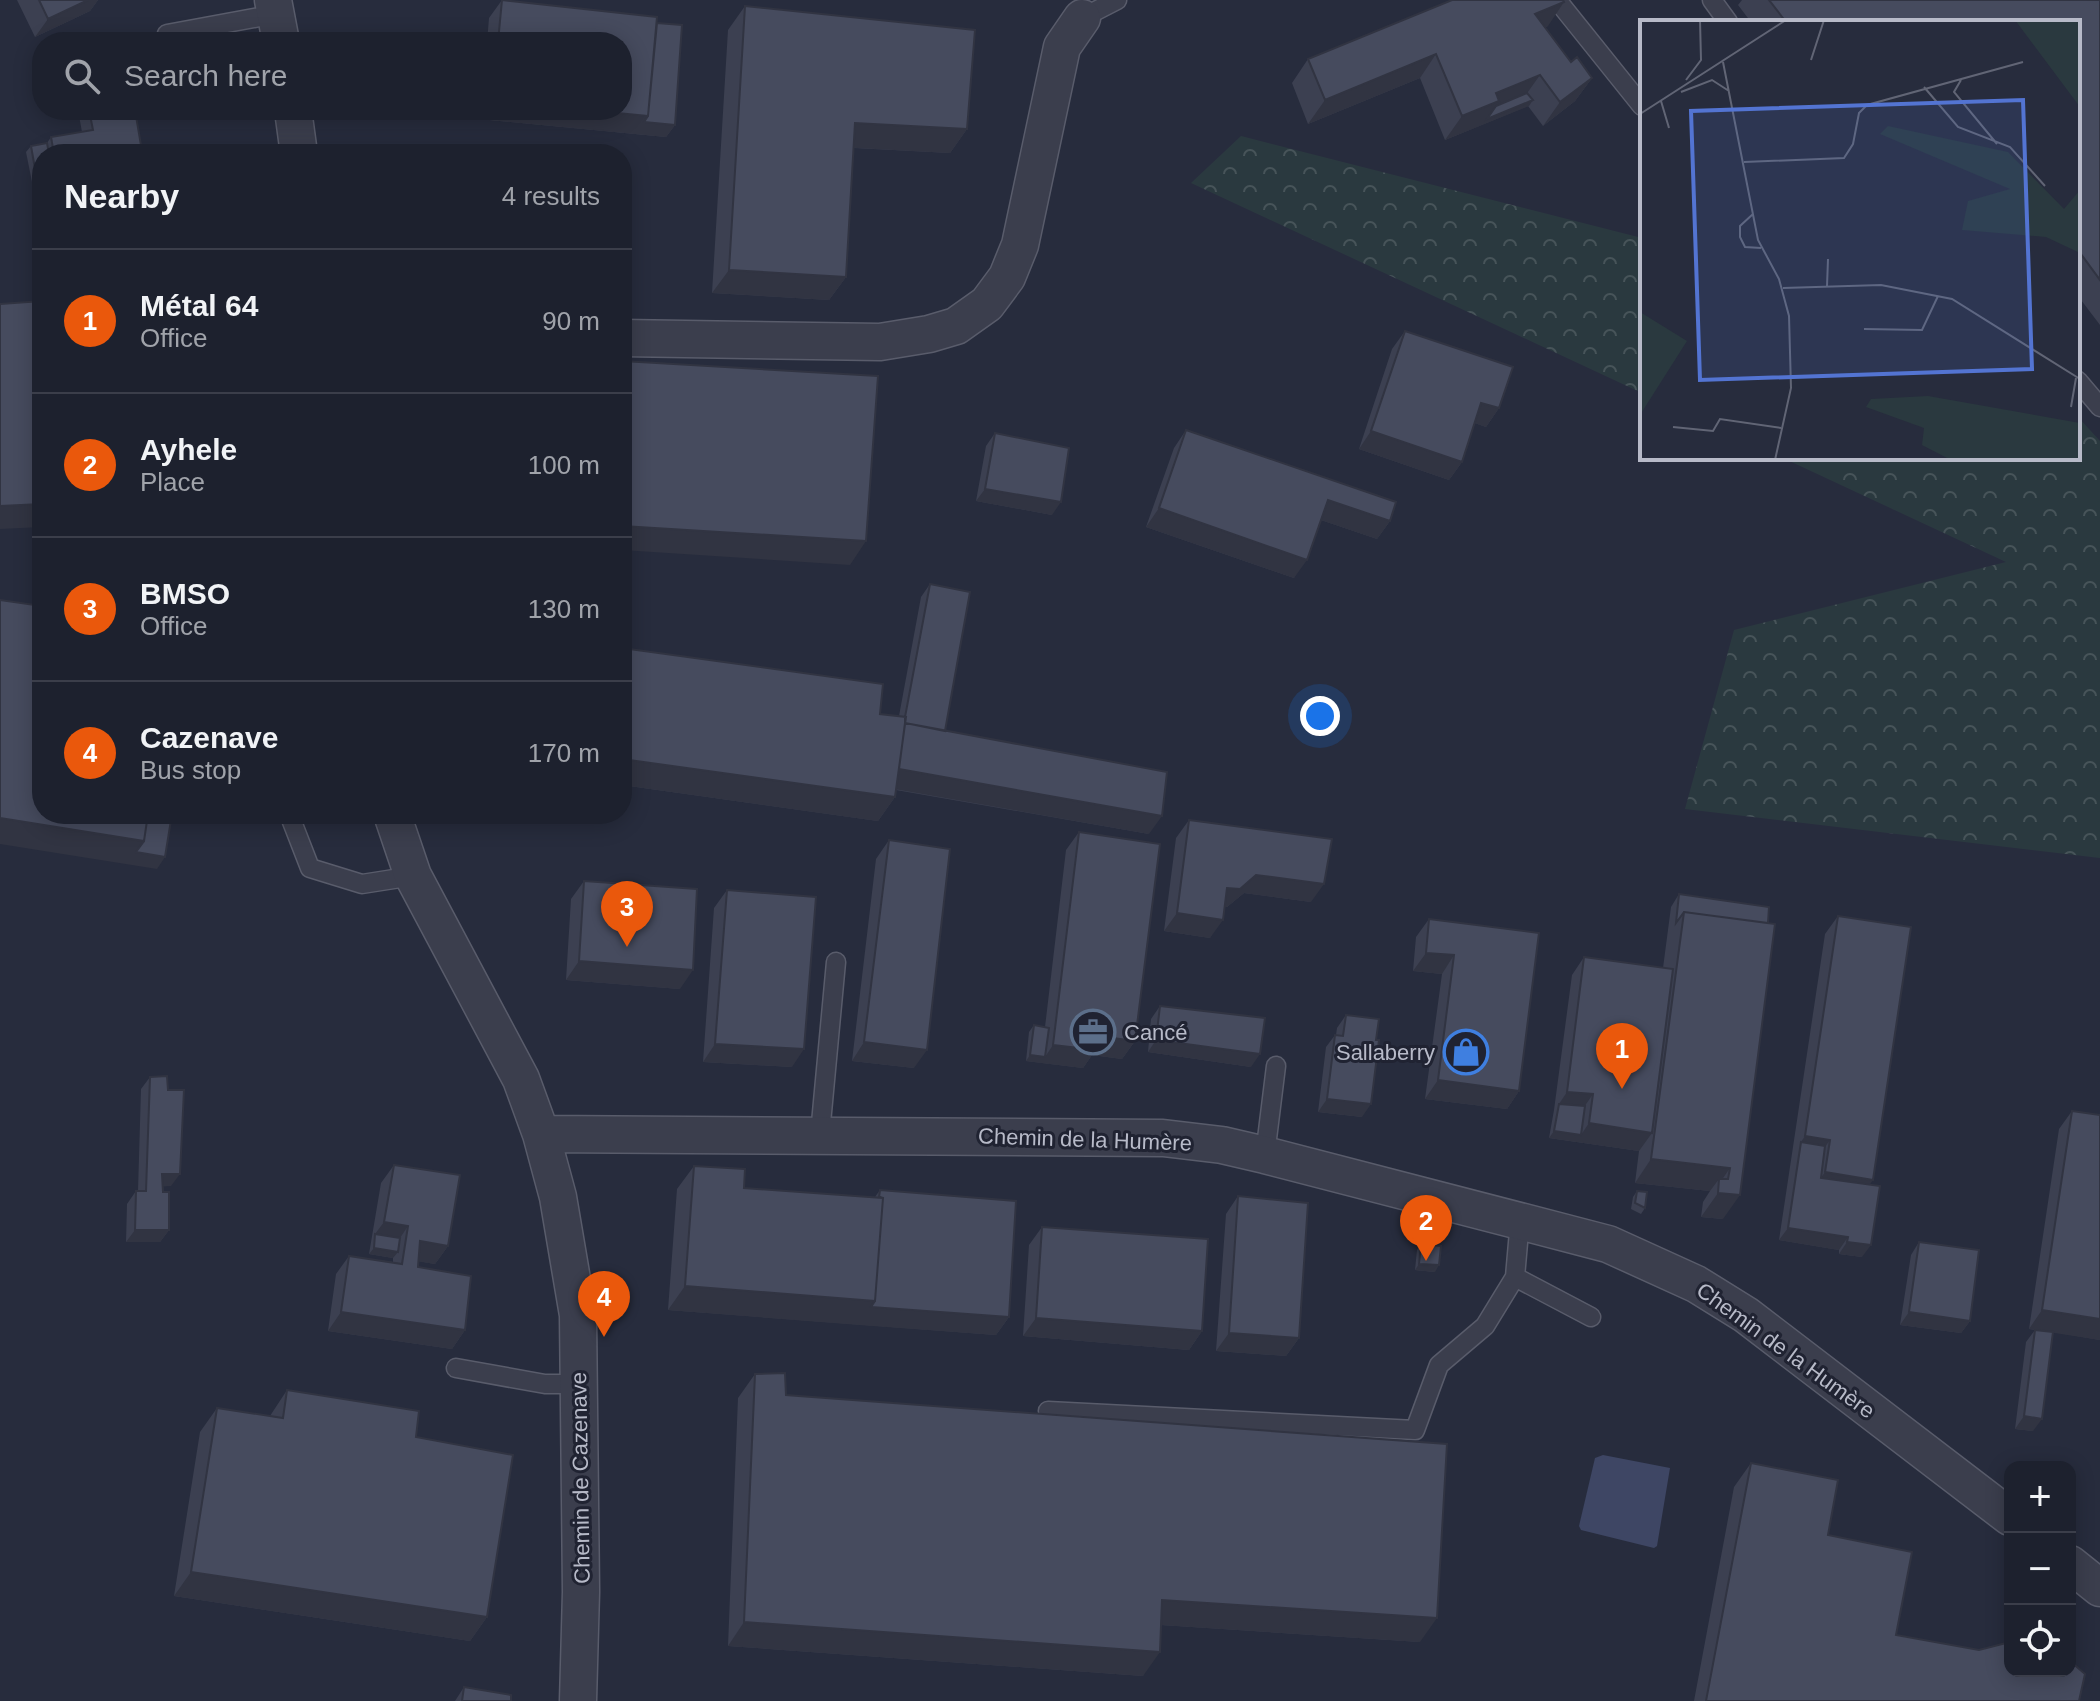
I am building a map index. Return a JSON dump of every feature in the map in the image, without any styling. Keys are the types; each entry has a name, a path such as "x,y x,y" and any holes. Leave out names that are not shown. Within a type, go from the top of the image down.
{"street":[{"path":"632,338 880,342 956,326 987,304 1007,277 1020,245 1062,47 1082,18"},
{"path":"294,120 298,144"},
{"name":"Chemin de Cazenave","path":"395,824 413,876 521,1079 541,1134 558,1197 578,1315 581,1592 578,1701"},
{"name":"Chemin de la Humère","path":"541,1134 1163,1138 1222,1145 1520,1220 1608,1244 1696,1284 1746,1315 2004,1512"},
{"path":"2076,1569 2100,1588"}],"lane":[{"path":"1082,18 1117,0"},
{"path":"1557,0 1640,104"},
{"path":"1712,0 1727,20"},
{"path":"182,32 277,19"},
{"path":"2080,383 2100,407"},
{"path":"293,824 310,868 362,884 413,876"},
{"path":"820,1134 836,962"},
{"path":"1265,1155 1276,1066"},
{"path":"1048,1411 1415,1430 1439,1365 1485,1326 1515,1277 1520,1220"},
{"path":"1515,1277 1591,1317"},
{"path":"456,1368 545,1384 578,1384"}],"green space":[{"path":"1241,136 1640,237 1640,392 1191,183"},
{"path":"2080,419 2100,441 2100,858 1685,809 1734,630 2006,562 1787,460 2080,460"}],"water":[{"path":"1603,1455 1670,1468 1657,1546 1654,1548 1581,1530 1579,1526 1595,1458"}],"building":[{"path":"39,0 88,0 48,19"},
{"path":"502,0 657,17 648,116 632,114 632,32 499,32"},
{"path":"1452,0 1563,0 1535,14 1571,62 1577,57 1592,78 1560,102 1540,75 1496,93 1499,101 1462,116 1436,54 1325,100 1308,59"},
{"path":"1769,0 2100,0 2100,280 2080,253 2080,20 1784,20"},
{"path":"745,6 975,30 967,129 855,123 846,277 729,270"},
{"path":"657,23 682,25 675,125 644,122 648,116"},
{"path":"1527,93 1533,100 1487,119 1496,106"},
{"path":"91,120 137,120 141,144 52,144 51,137 93,130"},
{"path":"32,302 32,504 0,506 0,304"},
{"path":"1405,331 1513,367 1499,408 1481,403 1462,462 1371,431"},
{"path":"632,362 878,376 866,541 632,527"},
{"path":"1186,430 1396,502 1390,521 1328,500 1307,560 1159,508"},
{"path":"995,433 1069,448 1061,502 985,489"},
{"path":"930,584 970,592 945,731 905,723"},
{"path":"0,600 32,605 32,823 0,818"},
{"path":"632,649 883,684 880,714 906,717 895,797 632,760"},
{"path":"905,723 1167,772 1162,816 899,769"},
{"path":"1189,820 1332,839 1324,884 1256,875 1240,889 1227,888 1223,920 1177,913"},
{"path":"38,824 147,824 144,841"},
{"path":"147,824 170,824 165,857 136,852 144,841"},
{"path":"1079,832 1160,844 1135,1041 1097,1036 1096,1050 1053,1045"},
{"path":"889,840 950,849 927,1050 864,1042"},
{"path":"584,881 697,889 693,970 579,961"},
{"path":"727,890 816,897 804,1049 715,1044"},
{"path":"1679,894 1769,907 1768,923 1684,912 1676,923"},
{"path":"1684,912 1775,924 1740,1195 1718,1193 1719,1179 1728,1179 1730,1168 1651,1159"},
{"path":"1838,916 1911,927 1873,1180 1825,1172 1830,1140 1805,1136"},
{"path":"1429,919 1539,933 1519,1091 1438,1080 1454,955 1426,953"},
{"path":"1584,957 1673,969 1652,1133 1589,1123 1593,1094 1567,1092"},
{"path":"1160,1006 1265,1018 1260,1054 1156,1040"},
{"path":"1346,1015 1379,1019 1371,1104 1327,1099 1335,1035 1343,1036"},
{"path":"1034,1025 1049,1028 1045,1057 1030,1055"},
{"path":"167,1076 168,1090 184,1090 180,1174 162,1174 163,1192 169,1192 169,1230 135,1230 136,1191 146,1191 150,1077"},
{"path":"1559,1104 1585,1106 1581,1135 1554,1131"},
{"path":"2072,1111 2100,1115 2100,1319 2042,1310"},
{"path":"1801,1142 1825,1146 1821,1178 1880,1186 1871,1245 1847,1242 1848,1237 1788,1228"},
{"path":"394,1165 460,1175 448,1246 420,1241 418,1267 471,1276 465,1330 341,1312 349,1256 402,1264 408,1226 384,1222"},
{"path":"694,1166 745,1169 744,1188 883,1198 875,1301 685,1286"},
{"path":"880,1190 1016,1201 1009,1317 871,1307 875,1301 883,1198 879,1197"},
{"path":"1637,1191 1647,1192 1645,1208 1635,1203"},
{"path":"1238,1196 1308,1203 1299,1338 1229,1333"},
{"path":"1042,1227 1208,1239 1202,1331 1036,1318"},
{"path":"375,1234 400,1238 398,1252 374,1248"},
{"path":"1919,1242 1979,1250 1970,1321 1909,1312"},
{"path":"1421,1244 1441,1246 1439,1265 1419,1264"},
{"path":"2035,1330 2053,1332 2042,1419 2024,1416"},
{"path":"785,1373 786,1395 1447,1444 1437,1618 1162,1600 1160,1652 744,1622 755,1374"},
{"path":"287,1390 419,1411 416,1437 513,1455 487,1617 191,1572 217,1408 283,1418"},
{"path":"1751,1463 1838,1480 1828,1535 1912,1552 1896,1635 1979,1650 2004,1644 2004,1677 2076,1677 2076,1666 2085,1674 2079,1701 1706,1701"},
{"path":"464,1687 511,1695 511,1701 462,1701"}],"place":[{"name":"BMSO","path":"627,947"},
{"name":"Cancé","path":"1093,1032"},
{"name":"Sallaberry","path":"1466,1052"},
{"name":"Métal 64","path":"1622,1089"},
{"name":"Ayhele","path":"1426,1261"},
{"name":"Cazenave","path":"604,1337"}]}
